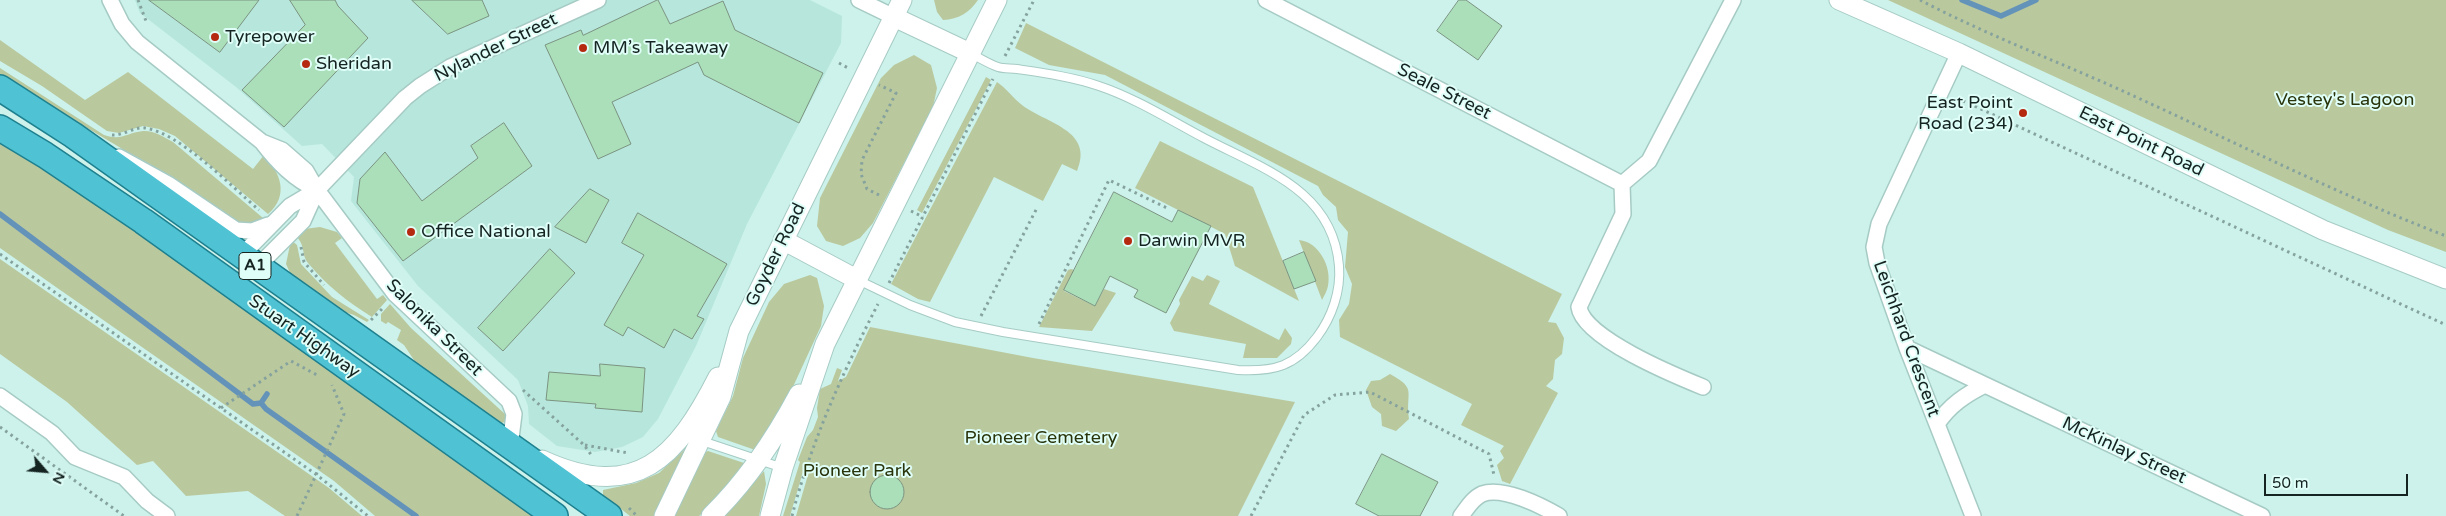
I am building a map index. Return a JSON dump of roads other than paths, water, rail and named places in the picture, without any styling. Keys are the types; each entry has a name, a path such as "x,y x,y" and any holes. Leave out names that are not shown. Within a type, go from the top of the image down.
{"highway":[{"name":"Stuart Highway","path":"0,88 73,135 249,262 609,516"},
{"name":"Stuart Highway","path":"0,128 45,155 143,221 555,516"},
{"name":"Nylander Street","path":"229,284 249,262"},
{"path":"508,482 564,516"}],"street":[{"name":"Salonika Street","path":"110,0 122,24 137,42 262,142 276,160 298,181 317,190 395,294 509,401 514,414 510,446"},
{"name":"Nylander Street","path":"249,262 274,223 296,202 317,190 405,98 420,86 450,68 598,0"},
{"path":"859,0 970,53"},
{"name":"Goyder Road","path":"664,516 702,441 721,397 739,331 902,0"},
{"path":"711,516 744,482 784,421 858,280 997,0"},
{"name":"Seale Street","path":"1266,0 1622,184"},
{"path":"1703,386 1637,357 1603,336 1579,312 1581,300 1623,214 1622,184 1650,161 1733,0"},
{"name":"East Point Road","path":"1839,0 1959,53 2323,230 2446,279"},
{"name":"Leichhard Crescent","path":"1959,53 1879,224 1874,247 1877,263 1907,348 1973,516"},
{"name":"Stuart Highway","path":"73,135 150,172 236,230 252,232 274,223"},
{"name":"Nylander Street","path":"249,262 289,234 303,221 317,190"},
{"path":"783,240 858,280"},
{"path":"510,446 553,465 593,476 619,475 651,465 672,450 692,423 710,393 739,331"},
{"path":"770,516 783,468 825,344"},
{"name":"McKinlay Street","path":"1907,348 2262,516"},
{"path":"1937,424 1948,409 1963,396 1985,385"},
{"path":"0,396 52,433 75,457 124,477 147,501 167,516"},
{"path":"1461,516 1470,503 1483,494 1498,493 1521,498 1559,516"}],"lane":[{"path":"858,280 923,311 975,326 1238,370 1260,371 1282,367 1300,356 1318,335 1330,315 1339,287 1338,254 1330,228 1310,198 1287,182 1100,86 1072,79 999,68 970,53"},
{"path":"702,441 783,468"}],"waterway":[{"path":"1962,0 2001,16 2036,0"},
{"path":"0,214 253,404 261,403"},
{"path":"267,394 261,403 266,409 416,516"}],"place":[{"name":"Tyrepower","path":"215,37"},
{"name":"MM’s Takeaway","path":"583,48"},
{"name":"Sheridan","path":"306,64"},
{"name":"East Point Road (234)","path":"2023,113"},
{"name":"Office National","path":"411,232"},
{"name":"Darwin MVR","path":"1128,241"}],"park label":[{"name":"Vestey's Lagoon","path":"2345,100"},
{"name":"Pioneer Cemetery","path":"1041,438"},
{"name":"Pioneer Park","path":"857,471"}]}
